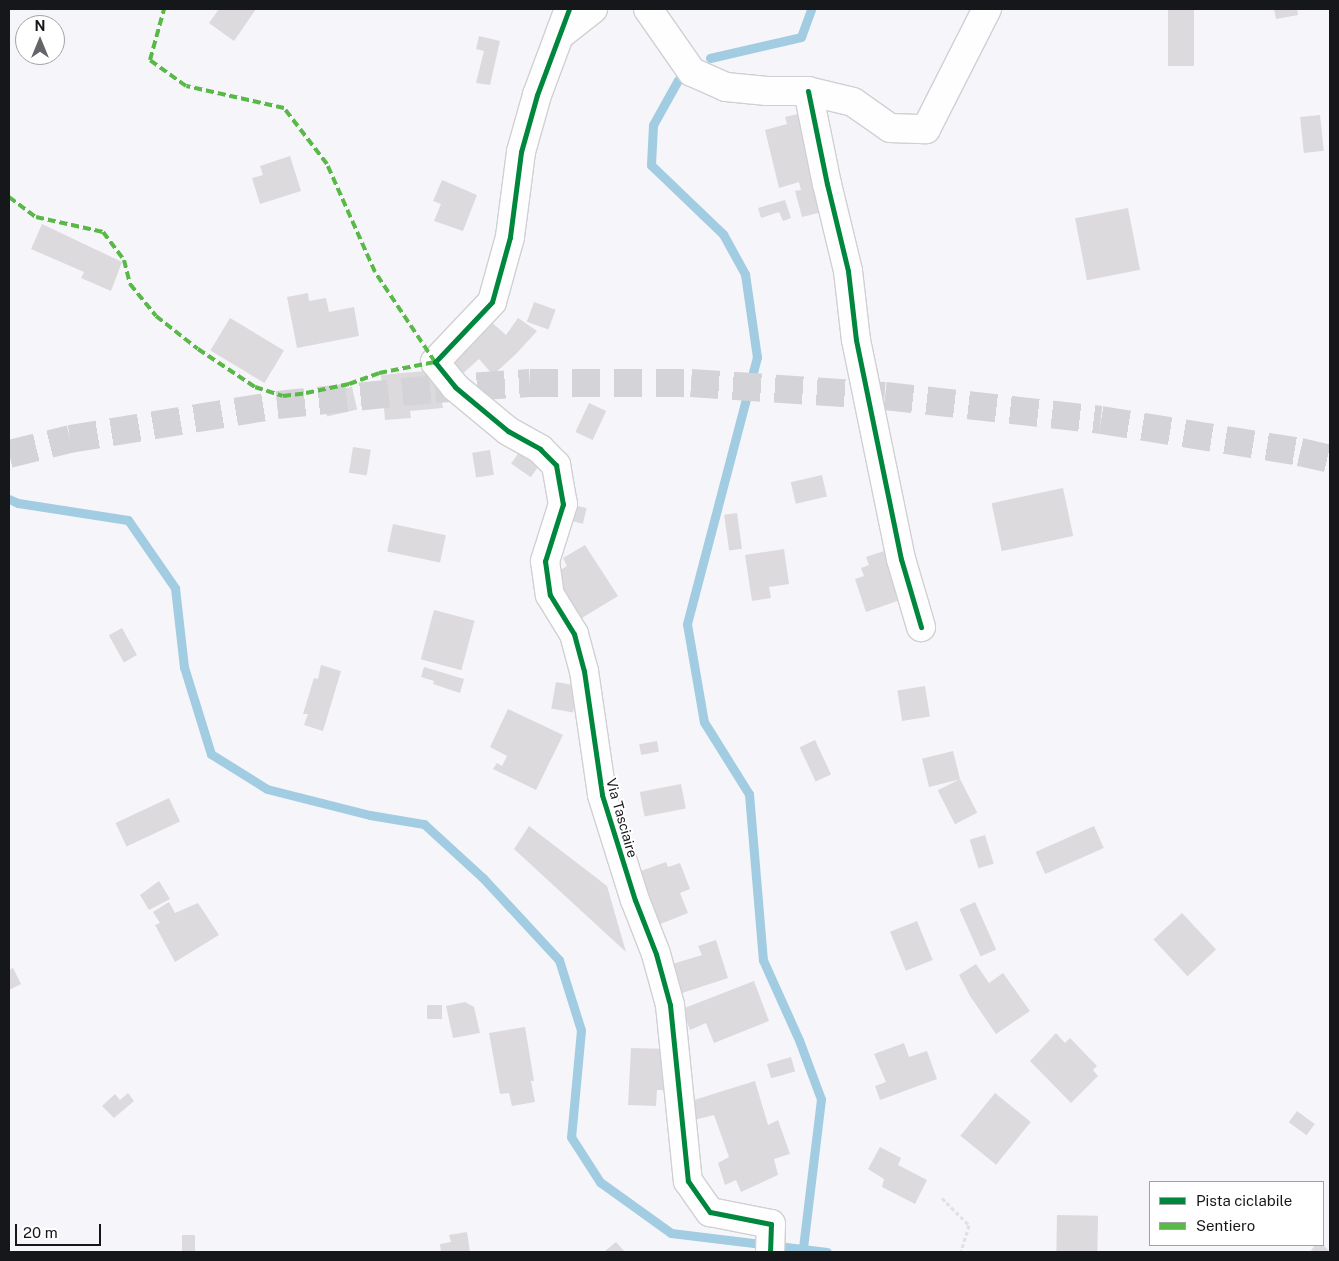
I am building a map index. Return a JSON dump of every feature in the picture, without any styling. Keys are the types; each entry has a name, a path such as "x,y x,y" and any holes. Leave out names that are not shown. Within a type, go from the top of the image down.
{"street":[{"path":"558,36 569,9"},
{"path":"558,36 592,9"},
{"path":"648,9 692,72 726,87 767,91 808,91 853,102 890,128 926,128 987,9"},
{"name":"Via Tasciaire","path":"558,36 537,95 521,152 510,237 492,302 435,362 455,387 508,432 540,449 556,465 563,504 545,561 550,595 574,634 584,671 602,795 635,900 656,954 670,1005 688,1181 710,1212 771,1224 770,1252"},
{"path":"808,91 827,184 848,271 856,340 901,559 921,627"}],"path":[{"path":"942,1198 968,1225 961,1252"}],"building":[{"path":"219,9 256,9 234,41 209,23"},
{"path":"1168,9 1194,9 1194,66 1168,66"},
{"path":"1274,9 1297,9 1298,15 1276,19"},
{"path":"479,36 500,41 490,85 476,83 484,51 476,49"},
{"path":"798,114 822,212 802,217 795,191 801,190 799,182 779,188 765,130 787,124 785,117"},
{"path":"1320,115 1324,151 1304,153 1300,117"},
{"path":"290,156 301,191 260,204 252,178 263,175 260,166"},
{"path":"442,180 477,195 463,231 434,221 441,204 433,201"},
{"path":"785,200 791,218 783,221 779,212 761,218 758,208"},
{"path":"1128,208 1140,270 1087,280 1075,218"},
{"path":"42,224 122,262 111,291 81,278 84,272 31,249"},
{"path":"308,293 309,301 326,298 329,312 354,307 359,336 297,348 287,297"},
{"path":"534,302 556,310 548,330 527,322"},
{"path":"230,318 284,350 264,383 210,351"},
{"path":"518,318 537,331 493,375 479,359 460,376 445,359 489,320 506,335"},
{"path":"436,370 443,408 410,411 411,418 385,420 381,375"},
{"path":"379,384 384,406 373,409 368,386"},
{"path":"352,387 357,409 327,416 322,394"},
{"path":"589,403 606,411 593,440 575,432"},
{"path":"353,447 371,450 367,475 349,473"},
{"path":"522,448 542,462 531,477 511,464"},
{"path":"490,450 494,475 476,478 472,453"},
{"path":"822,475 827,496 796,504 791,482"},
{"path":"1063,488 1073,536 1002,551 992,503"},
{"path":"569,504 587,508 583,524 565,520"},
{"path":"737,513 742,549 729,550 724,515"},
{"path":"393,524 446,535 440,563 387,551"},
{"path":"585,545 618,596 577,621 551,576 567,566 563,558"},
{"path":"784,549 789,584 769,587 771,598 752,601 745,555"},
{"path":"884,551 900,600 866,612 855,579 864,576 861,568 869,565 866,557"},
{"path":"434,610 475,621 461,670 421,659"},
{"path":"122,628 137,655 124,662 109,635"},
{"path":"321,665 341,671 323,731 304,725 308,714 303,714 314,678 318,679"},
{"path":"424,667 464,679 460,693 433,684 434,681 421,677"},
{"path":"556,682 578,686 573,712 551,709"},
{"path":"925,686 930,717 902,721 897,690"},
{"path":"508,709 563,735 536,790 493,769 497,763 502,766 507,756 490,747"},
{"path":"815,740 831,774 816,782 800,747"},
{"path":"657,741 659,752 641,755 639,744"},
{"path":"953,751 960,779 929,787 922,759"},
{"path":"960,779 977,813 955,824 938,790"},
{"path":"681,784 686,809 645,817 640,792"},
{"path":"169,798 180,822 127,846 116,823"},
{"path":"529,826 607,886 626,952 514,849"},
{"path":"1094,826 1104,848 1045,874 1036,852"},
{"path":"985,835 994,864 978,868 970,840"},
{"path":"666,862 668,867 680,863 690,889 680,893 688,913 658,925 638,872"},
{"path":"159,881 170,899 149,910 140,895"},
{"path":"169,902 175,913 198,903 219,935 175,962 155,925 160,923 153,912"},
{"path":"975,902 996,950 981,956 959,909"},
{"path":"1182,913 1216,950 1188,976 1153,940"},
{"path":"917,921 933,960 906,971 890,932"},
{"path":"716,940 728,978 679,994 669,965 702,955 698,946"},
{"path":"976,964 989,983 1003,973 1030,1011 996,1034 970,996 959,975"},
{"path":"13,968 21,984 9,990 9,970"},
{"path":"754,981 769,1021 714,1043 706,1023 690,1030 682,1009"},
{"path":"465,1002 474,1007 480,1033 453,1038 446,1006"},
{"path":"427,1005 442,1005 442,1019 427,1019"},
{"path":"525,1027 534,1081 531,1081 535,1102 512,1106 509,1093 500,1094 489,1033"},
{"path":"1056,1033 1065,1043 1070,1038 1097,1066 1093,1070 1098,1076 1071,1103 1030,1061"},
{"path":"904,1043 909,1057 927,1051 937,1079 880,1100 875,1086 886,1082 874,1054"},
{"path":"631,1048 669,1049 668,1090 657,1090 656,1106 628,1105"},
{"path":"791,1057 795,1071 771,1078 767,1064"},
{"path":"755,1081 768,1125 778,1120 790,1154 774,1159 778,1175 741,1192 736,1180 725,1185 718,1163 729,1157 714,1115 694,1120 691,1101"},
{"path":"128,1093 134,1101 114,1118 102,1106 115,1094 120,1100"},
{"path":"995,1093 1031,1122 996,1165 960,1136"},
{"path":"1297,1111 1315,1124 1307,1135 1289,1122"},
{"path":"880,1147 901,1158 898,1165 927,1180 915,1204 882,1187 884,1179 868,1169"},
{"path":"1057,1215 1098,1216 1097,1252 1056,1251"},
{"path":"467,1232 470,1252 441,1252 440,1244 451,1242 449,1235"},
{"path":"182,1235 195,1235 195,1251 182,1251"},
{"path":"616,1242 625,1252 604,1252"},
{"path":"1314,1246 1324,1246 1330,1252 1310,1252"}],"waterway":[{"path":"710,58 801,37 811,9"},
{"path":"678,80 653,125 651,165 723,234 745,274 757,357 687,624 704,722 749,794 763,960 799,1040 821,1099 803,1248"},
{"path":"9,499 18,503 128,520 175,588 184,667 211,754 267,789 370,815 424,824 483,878 559,960 581,1030 571,1137 600,1182 671,1233 827,1252"}],"tunnel":[{"path":"9,454 70,439 277,405 435,389 530,383 691,383 885,396 1101,420 1300,452 1330,459"}],"marked path":[{"path":"9,197 36,217 103,232 124,260 130,284 156,316 198,349 255,387 283,396 306,393 349,384 379,373 435,362 375,272 327,164 284,108 186,86 150,60 164,9"}],"cycle path":[{"path":"569,9 537,95 521,152 510,237 492,302 435,362 455,387 508,431 540,449 556,465 563,504 545,561 550,595 574,634 584,671 602,795 635,900 656,954 670,1005 688,1181 710,1212 771,1224 770,1252"},
{"path":"808,91 827,184 848,271 856,340 901,559 921,627"}]}
